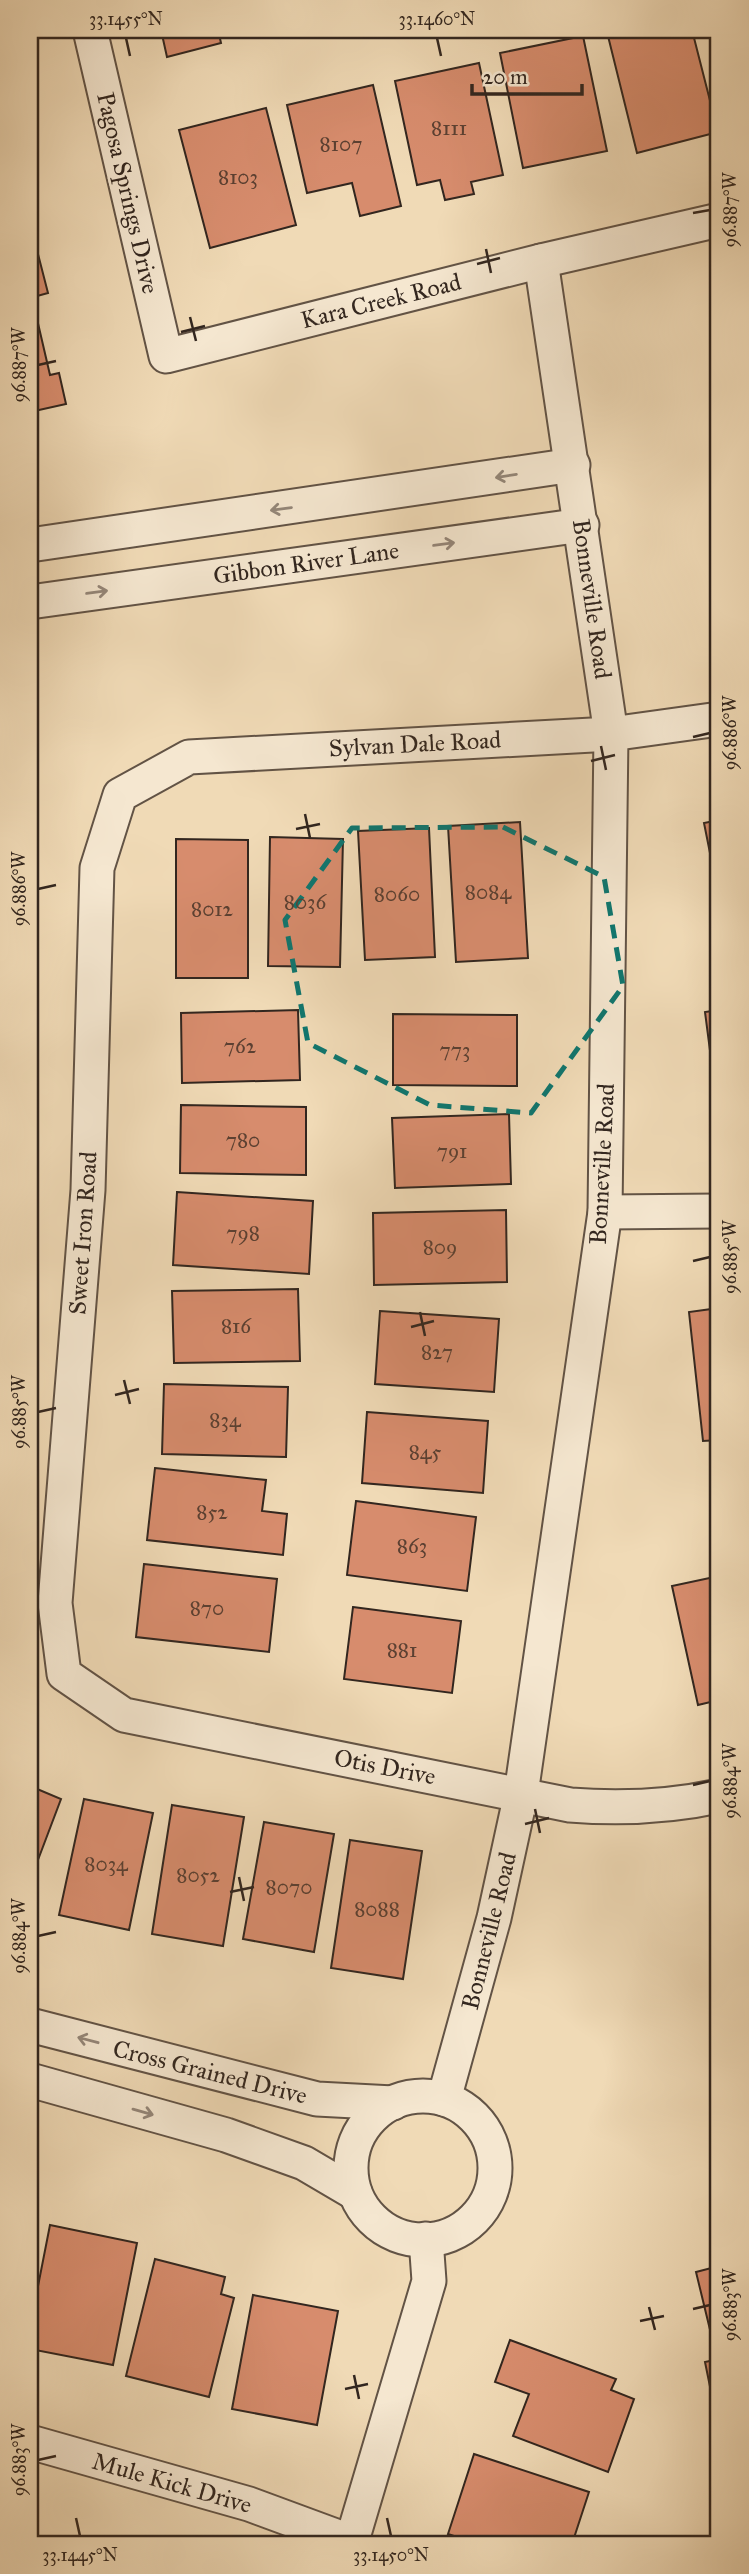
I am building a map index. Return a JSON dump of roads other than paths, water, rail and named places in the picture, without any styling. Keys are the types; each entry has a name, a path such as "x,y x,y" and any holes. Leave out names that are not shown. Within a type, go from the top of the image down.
{"street":[{"name":"Pagosa Springs Drive","path":"90,30 166,356"},
{"name":"Kara Creek Road","path":"166,356 541,261 719,220"},
{"name":"Bonneville Road","path":"444,2099 494,1918 521,1794 605,1212 611,734 541,261"},
{"path":"30,545 573,466"},
{"name":"Gibbon River Lane","path":"30,602 582,525"},
{"name":"Sylvan Dale Road","path":"120,795 190,757 611,734 719,719"},
{"name":"Sweet Iron Road","path":"64,1674 55,1603 88,1190 97,868 120,795"},
{"path":"605,1212 719,1211"},
{"name":"Otis Drive","path":"64,1674 124,1715 570,1805 605,1808 675,1805 719,1796"},
{"name":"Cross Grained Drive","path":"30,2025 317,2099 393,2103"},
{"path":"30,2080 226,2135 304,2163 355,2193"},
{"path":"420,2096 444,2099 470,2113 483,2128 493,2150 495,2175 486,2203 470,2222 450,2235 426,2239 407,2238 381,2226 367,2214 355,2193 349,2170 355,2145 370,2120 393,2103 420,2096"},
{"path":"351,2543 429,2281 426,2239"},
{"name":"Mule Kick Drive","path":"30,2442 249,2504 351,2543"}]}
